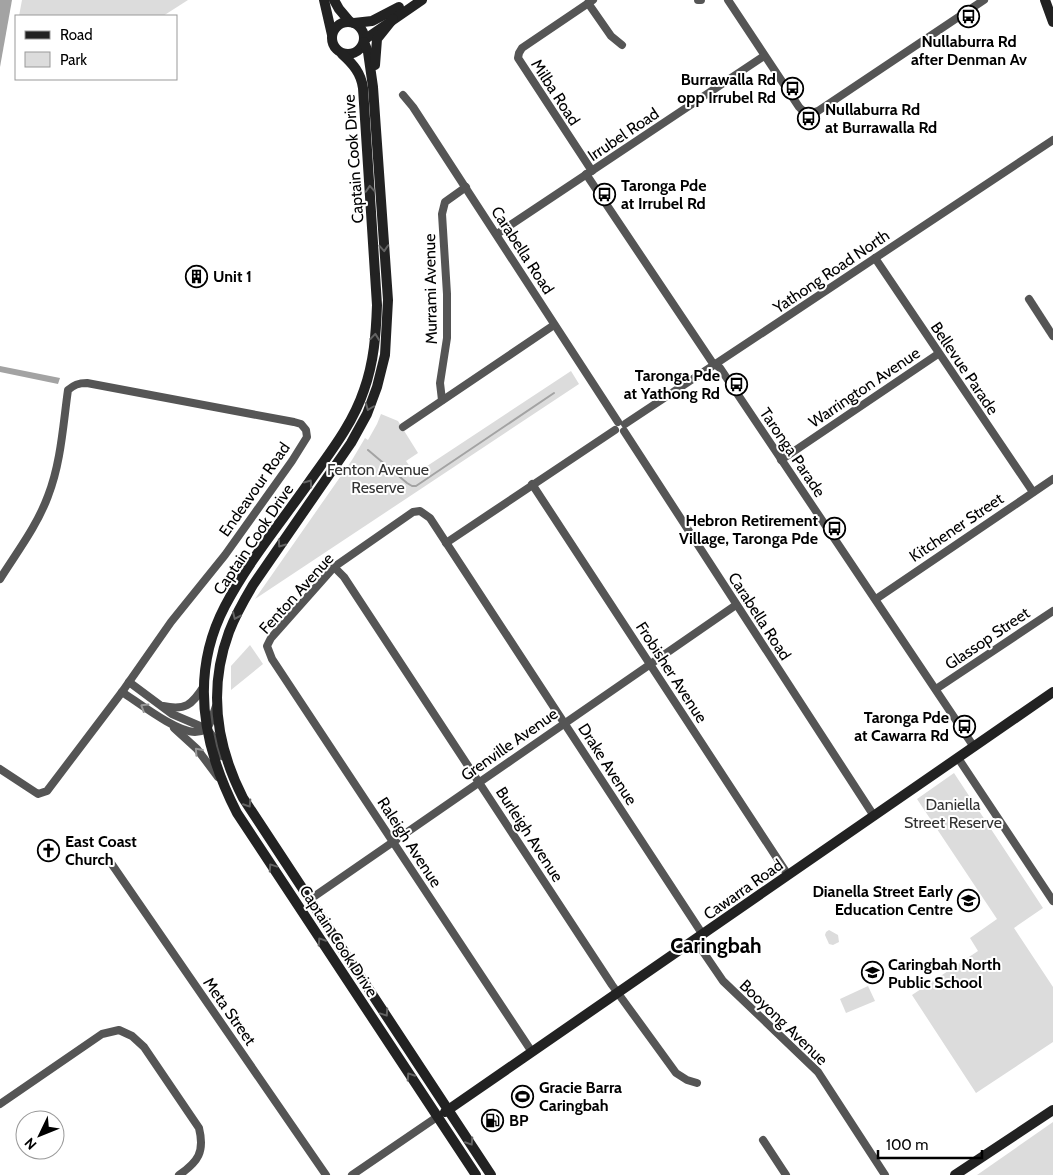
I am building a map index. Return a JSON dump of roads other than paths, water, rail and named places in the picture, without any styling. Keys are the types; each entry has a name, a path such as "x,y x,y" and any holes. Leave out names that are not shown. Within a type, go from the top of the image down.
{"main road":[{"path":"324,0 334,47 342,54 347,55 357,52 364,41 392,19 422,0"},
{"path":"334,0 339,9 361,28 364,41"},
{"path":"332,35 338,25 352,22 372,22 410,0"},
{"path":"1045,0 1053,22"},
{"path":"373,87 378,39 392,19"},
{"name":"Captain Cook Drive","path":"364,41 368,52 373,87 388,300 386,355 367,414 351,443 256,579 229,632 221,657 217,681 221,738 233,778 243,798 492,1175"},
{"name":"Captain Cook Drive","path":"342,54 360,74 363,88 377,304 376,335 371,367 364,391 340,439 250,565 224,608 206,666 204,686 207,729 211,750 223,786 254,840 476,1175"},
{"name":"Cawarra Road","path":"449,1109 1053,692"},
{"name":"Grenville Avenue","path":"299,908 309,900"},
{"path":"437,1117 449,1109"},
{"path":"955,1175 1053,1110"}],"street":[{"path":"728,0 764,56 800,107 807,113 818,111 984,0"},
{"path":"591,2 611,36 622,45"},
{"name":"Milba Road","path":"589,173 518,58 522,48 591,2"},
{"name":"Irrubel Road","path":"497,234 764,56"},
{"name":"Carabella Road","path":"403,95 414,107 497,234 620,427 874,816"},
{"name":"Yathong Road North","path":"446,543 532,484 715,365 1053,140"},
{"name":"Taronga Parade","path":"589,173 715,365 720,368 974,747"},
{"name":"Murrami Avenue","path":"442,400 440,379 447,343 447,289 442,214 445,202 466,187"},
{"name":"Bellevue Parade","path":"875,258 938,354 1033,492"},
{"path":"1029,299 1053,336"},
{"path":"403,427 554,325"},
{"name":"Warrington Avenue","path":"781,460 938,354"},
{"name":"Endeavour Road","path":"0,579 35,526 48,496 58,462 68,390 74,385 86,384 294,422 301,424 306,430 307,437 292,461 225,555 171,622 122,692 47,791 38,794 0,769"},
{"name":"Kitchener Street","path":"876,599 1053,479"},
{"name":"Frobisher Avenue","path":"532,484 788,875"},
{"name":"Drake Avenue","path":"420,511 430,518 565,724 699,937"},
{"name":"Fenton Avenue","path":"267,646 271,638 334,567 413,512 420,511"},
{"name":"Burleigh Avenue","path":"334,567 344,577 618,993 676,1073 687,1080 697,1083"},
{"name":"Grenville Avenue","path":"309,900 736,605"},
{"name":"Glassop Street","path":"936,689 1053,611"},
{"name":"Raleigh Avenue","path":"267,646 272,659 532,1052"},
{"path":"129,682 172,714 207,729 214,738 233,778"},
{"path":"158,705 178,708 185,707 196,698 204,686"},
{"path":"122,692 167,721 190,731 201,732 207,729 217,702"},
{"path":"167,721 197,749 211,766 223,786"},
{"path":"958,758 1053,901"},
{"name":"Meta Street","path":"111,863 326,1175"},
{"name":"Booyong Avenue","path":"699,937 727,986 818,1072 885,1175"},
{"path":"0,1104 102,1034 119,1030 132,1036 144,1048 199,1128 202,1140 198,1157 179,1175"},
{"path":"352,1175 437,1117"},
{"path":"763,1140 786,1175"}],"waterway":[{"path":"368,450 407,483 416,486 554,393"}],"place":[{"name":"Nullaburra Rd after Denman Av","path":"969,17"},
{"name":"Burrawalla Rd opp Irrubel Rd","path":"792,88"},
{"name":"Nullaburra Rd at Burrawalla Rd","path":"809,118"},
{"name":"Taronga Pde at Irrubel Rd","path":"605,194"},
{"name":"Unit 1","path":"197,276"},
{"name":"Taronga Pde at Yathong Rd","path":"736,384"},
{"name":"Hebron Retirement Village, Taronga Pde","path":"834,529"},
{"name":"Taronga Pde at Cawarra Rd","path":"965,726"},
{"name":"East Coast Church","path":"49,850"},
{"name":"Dianella Street Early Education Centre","path":"969,900"},
{"name":"Caringbah North Public School","path":"872,973"},
{"name":"Gracie Barra Caringbah","path":"523,1096"},
{"name":"BP","path":"493,1120"}],"district":[{"name":"Caringbah","path":"716,946"}],"park label":[{"name":"Fenton Avenue Reserve","path":"378,478"},
{"name":"Daniella Street Reserve","path":"953,813"}]}
